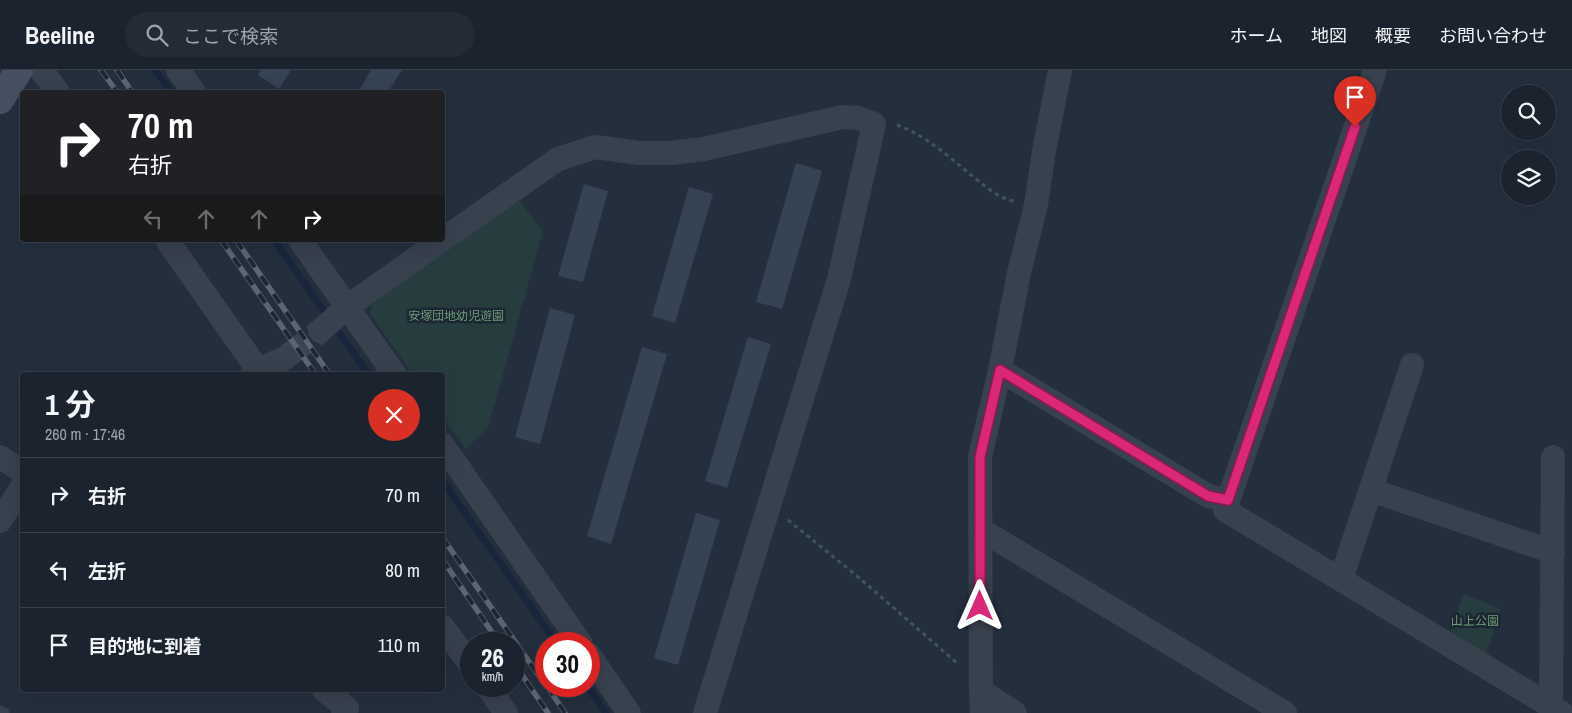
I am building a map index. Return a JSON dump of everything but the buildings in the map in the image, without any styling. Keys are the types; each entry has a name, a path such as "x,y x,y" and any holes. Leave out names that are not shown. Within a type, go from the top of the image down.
{"street":[{"path":"0,100 18,70"},
{"path":"41,70 56,90"},
{"path":"178,70 193,90"},
{"path":"1015,713 981,695 980,457 1000,370 1019,272 1036,205 1044,151 1060,70"},
{"path":"1375,70 1225,510 1555,711"},
{"path":"445,238 558,159 595,147 640,153 671,154 704,149 843,117 858,118 874,124 840,279 705,713"},
{"path":"168,242 255,372 285,358"},
{"path":"301,242 332,320 392,372"},
{"path":"332,320 439,242"},
{"path":"1341,579 1412,365"},
{"path":"1000,370 1208,496 1228,500"},
{"path":"445,448 573,632"},
{"path":"0,457 20,470"},
{"path":"1552,457 1555,711"},
{"path":"0,521 20,490"},
{"path":"1371,490 1553,552"},
{"path":"980,529 1285,713"},
{"path":"445,630 460,650"},
{"path":"600,671 629,713"},
{"path":"327,692 347,708 343,713"}],"lane":[{"path":"0,710 4,713"}],"path":[{"path":"874,124 894,124 908,129 922,136 984,186 997,194 1008,200 1036,205"},
{"path":"770,506 857,576 981,695"}],"green space":[{"name":"安塚団地幼児遊園","path":"519,200 543,231 488,428 465,449 445,420 445,372 411,372 370,314 372,303"},
{"name":"山上公園","path":"1463,594 1501,609 1486,655 1450,634"}],"waterway":[{"path":"155,70 170,90"},
{"path":"275,242 367,372"},
{"path":"445,484 549,632"},
{"path":"595,697 606,713"}],"tunnel":[{"path":"285,358 320,331"}],"railway":[{"path":"101,70 116,90"},
{"path":"117,70 131,90"},
{"path":"222,242 314,372"},
{"path":"237,242 328,372"},
{"path":"445,541 535,670"},
{"path":"445,563 492,632"},
{"path":"525,679 548,713"},
{"path":"554,697 565,713"}],"route":[{"path":"980,606 980,457 1000,370 1208,496 1228,500 1355,127"}]}
